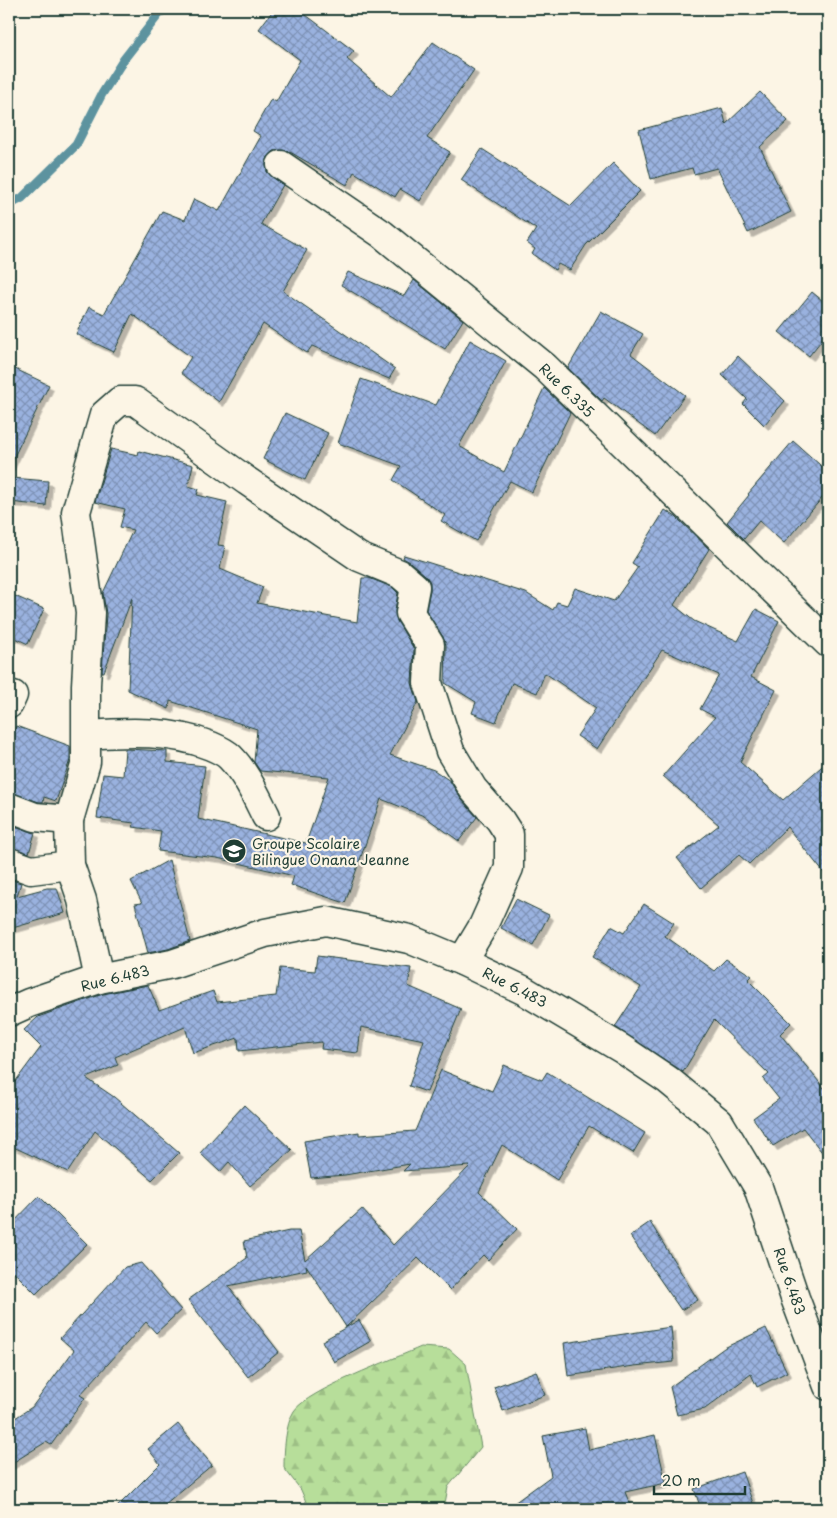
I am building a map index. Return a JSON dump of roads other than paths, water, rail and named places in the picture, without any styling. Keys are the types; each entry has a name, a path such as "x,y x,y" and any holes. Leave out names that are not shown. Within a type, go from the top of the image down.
{"street":[{"name":"Rue 6.335","path":"280,165 382,234 545,367 828,643"},
{"path":"99,979 82,900 70,865 69,820 86,762 86,685 90,613 76,512 104,415 120,400 135,401 247,481 359,557 400,574 415,587 410,613 430,645 428,683 450,751 473,789 500,820 509,834 509,868 483,926 462,961"},
{"path":"87,735 124,732 155,733 197,740 224,752 239,768 255,793 266,816"},
{"path":"9,807 35,816 69,820"},
{"path":"9,862 31,870 70,865"},
{"name":"Rue 6.483","path":"9,1012 28,1003 99,979 172,964 265,933 326,921 409,939 462,961 522,990 622,1049 668,1080 719,1122 758,1187 795,1298 828,1386"}],"waterway":[{"path":"9,205 22,198 76,145 102,94 124,59 163,9"}],"place":[{"name":"Groupe Scolaire Bilingue Onana Jeanne","path":"234,851"}]}
